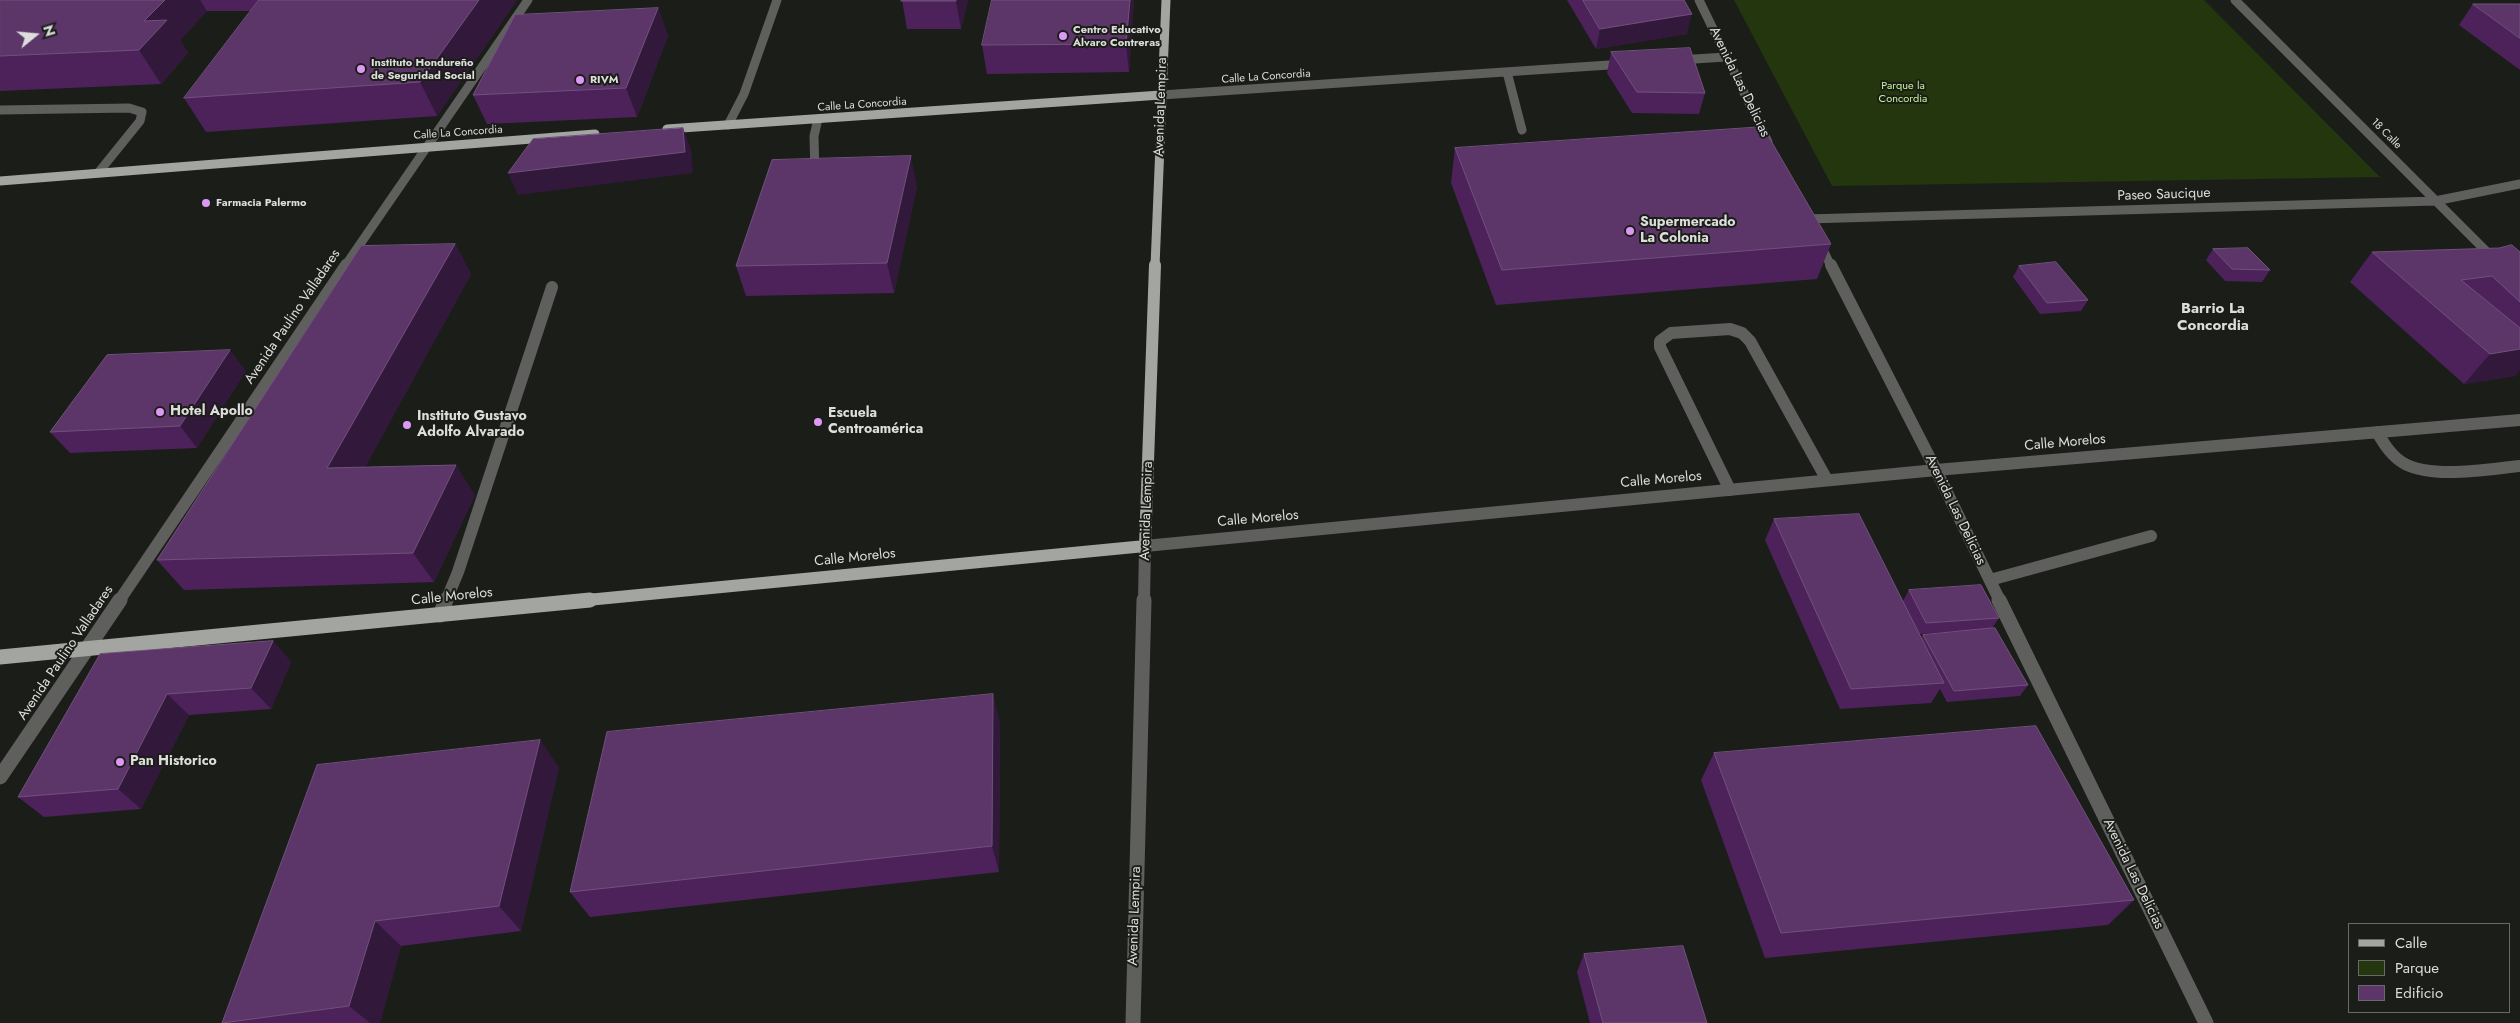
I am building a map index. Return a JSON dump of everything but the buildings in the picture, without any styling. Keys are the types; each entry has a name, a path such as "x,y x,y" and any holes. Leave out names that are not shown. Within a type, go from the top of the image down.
{"main road":[{"name":"Avenida Lempira","path":"1145,546 1166,0"},
{"name":"Calle La Concordia","path":"660,130 1161,95"},
{"name":"Calle La Concordia","path":"0,181 426,146 601,134"},
{"name":"Calle Morelos","path":"0,657 1145,546"}],"street":[{"name":"Avenida Paulino Valladares","path":"0,776 88,649 426,146 528,0"},
{"path":"728,125 744,94 777,0"},
{"name":"Avenida Las Delicias","path":"1699,0 1773,151"},
{"name":"18 Calle","path":"2235,0 2520,285"},
{"path":"1666,61 1726,57"},
{"name":"Calle La Concordia","path":"1161,95 1636,63"},
{"path":"1507,72 1522,130"},
{"path":"0,110 129,108 142,112 140,121 98,173"},
{"path":"815,180 814,136 818,119"},
{"name":"Paseo Saucique","path":"1805,215 2435,202 2520,184"},
{"name":"Avenida Las Delicias","path":"1805,215 1936,470 2206,1023"},
{"path":"440,615 458,572 552,287"},
{"path":"1730,490 1660,347 1660,341 1671,333 1730,329 1742,333 1750,341 1827,480"},
{"name":"Calle Morelos","path":"1145,546 1936,470 2520,420"},
{"path":"2376,432 2389,451 2404,463 2423,471 2520,466"},
{"path":"1990,580 2151,536"},
{"name":"Avenida Lempira","path":"1133,1023 1145,546"}],"green space":[{"name":"Parque la Concordia","path":"1734,0 2204,0 2380,177 1832,186"}],"place":[{"name":"Centro Educativo Alvaro Contreras","path":"1063,36"},
{"name":"Instituto Hondureño de Seguridad Social","path":"361,69"},
{"name":"RIVM","path":"580,80"},
{"name":"Farmacia Palermo","path":"206,203"},
{"name":"Supermercado La Colonia","path":"1630,231"},
{"name":"Hotel Apollo","path":"160,412"},
{"name":"Escuela Centroamérica","path":"818,422"},
{"name":"Instituto Gustavo Adolfo Alvarado","path":"407,425"},
{"name":"Pan Historico","path":"120,762"}],"district":[{"name":"Barrio La Concordia","path":"2213,318"}]}
